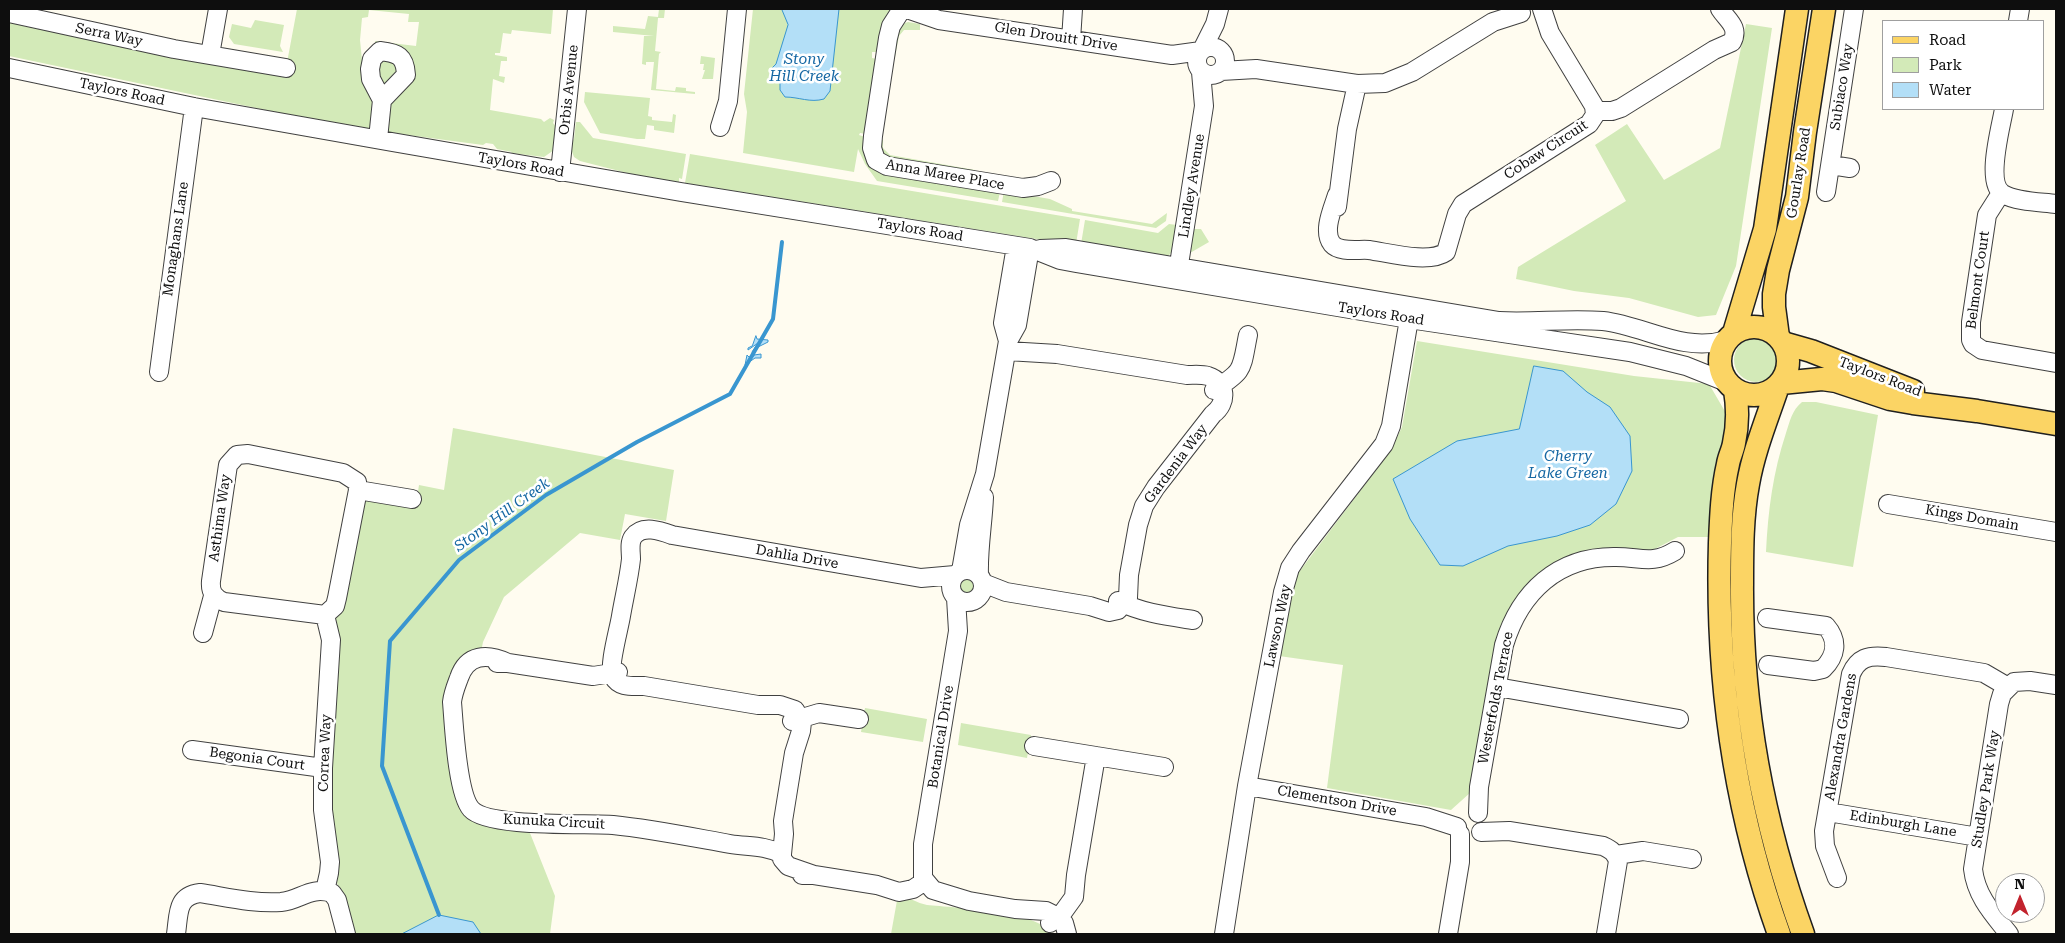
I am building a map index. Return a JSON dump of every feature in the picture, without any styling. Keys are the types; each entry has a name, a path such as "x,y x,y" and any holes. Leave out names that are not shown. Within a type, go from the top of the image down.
{"main road":[{"name":"Gourlay Road","path":"1730,337 1765,229 1797,9"},
{"name":"Gourlay Road","path":"1780,340 1774,307 1774,294 1778,270 1797,197 1824,9"},
{"path":"1779,385 1768,393 1757,396 1745,395 1731,386 1721,372 1719,361 1721,350 1730,337 1743,329 1762,328 1780,340 1788,359 1788,367 1779,385 1760,437 1748,485 1742,554 1742,618 1749,712 1760,779 1780,867 1803,934"},
{"name":"Taylors Road","path":"1780,340 1911,391 1977,411"},
{"name":"Taylors Road","path":"1779,385 1822,379 1890,399 2056,424"},
{"path":"1731,386 1738,416 1737,431 1724,486 1720,542 1719,603 1724,695 1740,800 1753,853 1779,934"}],"street":[{"path":"210,55 218,9"},
{"name":"Orbis Avenue","path":"560,172 577,9"},
{"path":"720,127 728,101 737,9"},
{"path":"1067,39 1069,9"},
{"path":"1067,39 1073,9"},
{"name":"Subiaco Way","path":"1826,192 1854,9"},
{"name":"Glen Drouitt Drive","path":"900,10 904,17 923,21 939,20 1211,62"},
{"name":"Anna Maree Place","path":"900,10 889,31 883,66 872,142 876,160 887,166 1023,188 1038,186 1051,180"},
{"path":"1211,62 1353,84 1377,84 1402,77 1493,22 1525,10"},
{"name":"Cobaw Circuit","path":"1353,84 1347,104 1347,128 1337,195 1336,226 1338,236 1345,242 1368,250 1412,258 1438,256 1446,252 1457,214 1463,204 1585,128 1593,120 1595,111 1591,100 1550,33 1525,10"},
{"name":"Lindley Avenue","path":"1178,273 1218,12"},
{"path":"1595,111 1612,111 1621,108 1714,50 1726,37 1727,28 1721,12"},
{"name":"Serra Way","path":"9,13 64,17 210,55 286,68"},
{"name":"Taylors Road","path":"9,68 194,107 560,172 1027,248 1066,248 1178,273 1409,319 1630,352 1686,366 1731,386"},
{"path":"378,139 382,100"},
{"name":"Monaghans Lane","path":"159,372 194,107"},
{"path":"2004,110 1994,174 1996,184 2001,193 2010,197 2056,204"},
{"path":"1830,165 1850,168"},
{"name":"Belmont Court","path":"2001,193 1987,215 1971,322 1971,340 1973,344 1982,350 2056,363"},
{"name":"Botanical Drive","path":"918,884 922,872 923,844 958,631 967,586 978,559 983,528 985,474 1007,346 1003,323 1027,248"},
{"name":"Taylors Road","path":"1178,273 1499,321 1561,319 1602,321 1628,326 1687,344 1706,344 1730,337"},
{"name":"Lawson Way","path":"1224,934 1247,786 1283,592 1290,568 1300,551 1384,444 1391,426 1409,319"},
{"path":"1007,346 1188,375 1208,376 1215,379 1218,388 1238,373 1242,366 1248,336"},
{"name":"Gardenia Way","path":"1121,602 1129,591 1129,575 1138,525 1144,506 1156,486 1214,414 1221,408 1224,401 1223,389 1218,388"},
{"name":"Asthima Way","path":"203,633 214,596 211,589 211,581 226,473 228,465 237,455 248,454 343,473 357,482 358,490"},
{"path":"214,596 224,602 325,615 334,606 337,598 358,490 412,499"},
{"name":"Kings Domain","path":"1888,504 2056,532"},
{"name":"Dahlia Drive","path":"615,672 617,643 631,560 631,542 638,532 650,529 672,535 967,586"},
{"name":"Westerfolds Terrace","path":"1448,934 1460,862 1479,787 1509,628 1519,608 1528,596 1548,577 1585,560 1618,556 1644,560 1663,559 1675,551"},
{"path":"967,586 1090,606 1110,612 1118,610 1121,602 1153,614 1193,620"},
{"name":"Correa Way","path":"325,615 332,640 323,768 324,810 330,862 325,890"},
{"path":"1767,618 1826,626 1834,640 1834,653 1823,669 1814,671 1768,665"},
{"path":"1834,653 1855,665"},
{"name":"Alexandra Gardens","path":"1837,878 1825,846 1824,831 1851,674 1855,665 1862,659 1872,655 1984,673 2008,687"},
{"name":"Kunuka Circuit","path":"615,672 593,676 508,663 479,662 459,680 452,702 455,746 465,796 468,805 474,812 491,818 525,823 625,827 741,846 757,846 777,852"},
{"path":"615,672 644,686 758,705 783,713 796,720 819,713 859,719"},
{"path":"2008,687 2014,682 2021,680 2056,686"},
{"path":"1497,687 1679,719"},
{"name":"Studley Park Way","path":"2008,687 2002,694 1999,704 1974,869 1975,883 1982,900 2009,934"},
{"path":"796,720 794,753 783,821 784,834 777,852 788,866 814,875 877,885 899,892 918,884 969,901 1015,909 1055,922 1064,923 1067,934"},
{"path":"1034,746 1164,767"},
{"name":"Begonia Court","path":"192,750 323,768"},
{"path":"1055,922 1074,897 1096,756"},
{"name":"Clementson Drive","path":"1247,786 1603,846 1610,849 1616,856"},
{"name":"Edinburgh Lane","path":"1828,812 1978,837"},
{"path":"1606,934 1617,870 1616,856 1642,851 1692,859"},
{"path":"176,934 180,907 185,898 191,894 200,893 268,902 284,902 318,890 332,893 337,900 346,934"}],"green space":[{"path":"297,9 553,9 551,34 512,30 511,34 503,33 500,53 495,53 495,55 507,57 507,61 501,61 499,76 505,77 504,83 493,79 490,110 541,119 544,122 550,118 554,120 553,123 558,129 554,150 544,157 511,153 497,149 493,144 486,143 483,145 385,132 383,113 412,74 375,50 375,41 416,46 419,22 408,22 409,14 369,10 368,17 362,18 360,40 362,60 375,92 373,130 280,113 9,56 9,18 286,68"},
{"path":"659,9 665,9 664,18 658,18 655,51 661,52 659,54 656,89 675,91 676,87 686,88 686,91 695,92 695,94 651,90 654,62 646,62 646,65 642,64 644,36 654,36 613,32 613,26 645,29 648,16 658,17"},
{"path":"753,9 889,9 890,13 878,52 872,52 872,58 877,59 866,134 860,133 859,135 865,137 865,154 868,162 1000,192 998,201 877,181 865,164 858,149 854,172 743,153 747,112 744,94"},
{"path":"255,20 284,25 280,46 283,52 234,44 229,37 232,24 251,28"},
{"path":"908,22 920,24 920,30 904,30 899,36 895,57 890,56 900,25"},
{"path":"1746,24 1772,28 1736,266 1716,315 1698,317 1629,298 1574,291 1516,279 1518,267 1626,201 1595,145 1627,124 1664,180 1720,148"},
{"path":"701,56 715,58 713,79 702,79 705,70 703,70 704,64 700,64"},
{"path":"378,57 401,62 396,83 382,86 375,78"},
{"path":"585,92 650,98 648,116 652,117 652,120 672,122 673,114 676,115 674,133 654,130 654,126 647,125 645,139 600,133 584,102"},
{"path":"576,122 580,122 593,138 686,154 682,179 679,178 679,182 639,176 580,161 574,157 571,149"},
{"path":"880,139 883,140 883,148 890,155 975,170 975,174 882,157"},
{"path":"690,154 1080,219 1076,244 685,183"},
{"path":"1004,191 1050,199 1072,209 1072,211 1152,224 1167,213 1166,221 1156,228 1002,202"},
{"path":"1085,220 1158,233 1169,224 1177,225 1173,251 1167,257 1081,244"},
{"path":"1192,229 1201,229 1209,242 1190,253"},
{"path":"1752,338 1760,338 1772,344 1778,360 1772,376 1760,382 1752,382 1740,376 1734,364 1734,356 1740,344"},
{"path":"1417,341 1634,376 1709,384 1730,420 1713,537 1678,537 1651,551 1541,574 1507,613 1471,792 1451,810 1327,788 1343,665 1279,656 1296,576 1391,450 1402,427"},
{"path":"1802,402 1816,402 1878,415 1853,567 1766,552 1774,477 1792,416"},
{"path":"453,428 674,470 666,521 625,514 620,540 580,533 504,597 483,642 481,652 456,673 462,808 528,828 555,896 550,934 354,934 343,895 336,881 330,826 335,622 364,501 367,499 416,504 419,485 444,490"},
{"path":"967,577 973,579 975,585 973,591 967,593 961,591 959,585 961,579"},
{"path":"865,708 927,719 923,742 861,732"},
{"path":"961,723 1031,735 1027,758 958,745"},
{"path":"898,895 927,905 975,909 1013,915 1044,926 1052,934 891,934"}],"water":[{"name":"Stony Hill Creek","path":"782,9 839,9 830,91 824,99 814,100 785,97 780,90 780,83 776,79 772,79 771,69 776,64 788,25"},
{"path":"756,336 757,339 768,340 768,342 756,348 754,355 761,354 761,358 755,358 745,365 747,355 749,357 754,356 752,352 758,343 748,350 748,348 752,346"},
{"name":"Cherry Lake Green","path":"1534,366 1563,371 1587,392 1610,407 1630,436 1632,471 1616,504 1590,525 1557,536 1508,546 1463,566 1440,565 1410,519 1393,479 1457,441 1519,429"},
{"path":"439,915 473,922 481,934 402,934"}],"waterway":[{"name":"Stony Hill Creek","path":"439,915 382,766 390,641 459,560 546,495 637,442 730,394 773,319 782,242"}]}
